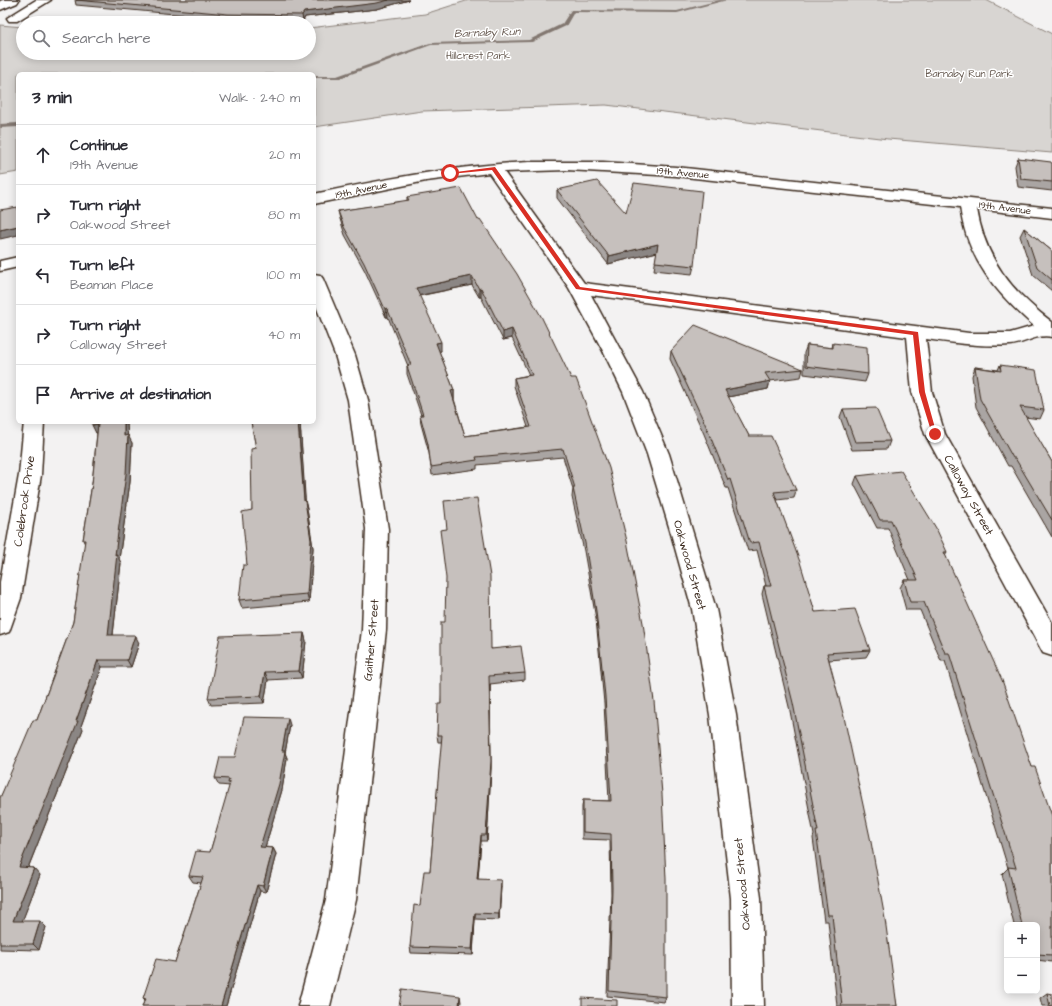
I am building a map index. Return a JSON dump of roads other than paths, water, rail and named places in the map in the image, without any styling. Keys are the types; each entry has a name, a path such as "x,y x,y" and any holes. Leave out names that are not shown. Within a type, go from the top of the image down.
{"street":[{"path":"0,6 13,0"},
{"path":"17,16 45,0"},
{"name":"19th Avenue","path":"316,199 398,181 493,168 576,166 649,169 1052,213"},
{"name":"Oakwood Street","path":"493,168 578,288 633,392 658,454 704,610 724,715 746,898 748,1006"},
{"path":"968,203 970,221 982,255 1003,285 1050,330"},
{"path":"0,266 16,262"},
{"name":"Gaither Street","path":"314,1006 341,900 374,630 377,529 358,400 345,355 316,284"},
{"path":"578,288 916,333 995,340 1021,337 1050,330"},
{"name":"Calloway Street","path":"916,333 922,392 935,434 1052,646"},
{"name":"Colebrook Drive","path":"0,626 9,598 30,475 34,424"}],"waterway":[{"name":"Barnaby Run","path":"316,77 338,77 430,44 530,41 564,25 573,11 677,12 725,0"},
{"name":"Barnaby Run","path":"0,126 16,125"}],"park label":[{"name":"Hillcrest Park","path":"478,55"},
{"name":"Barnaby Run Park","path":"969,73"}]}
